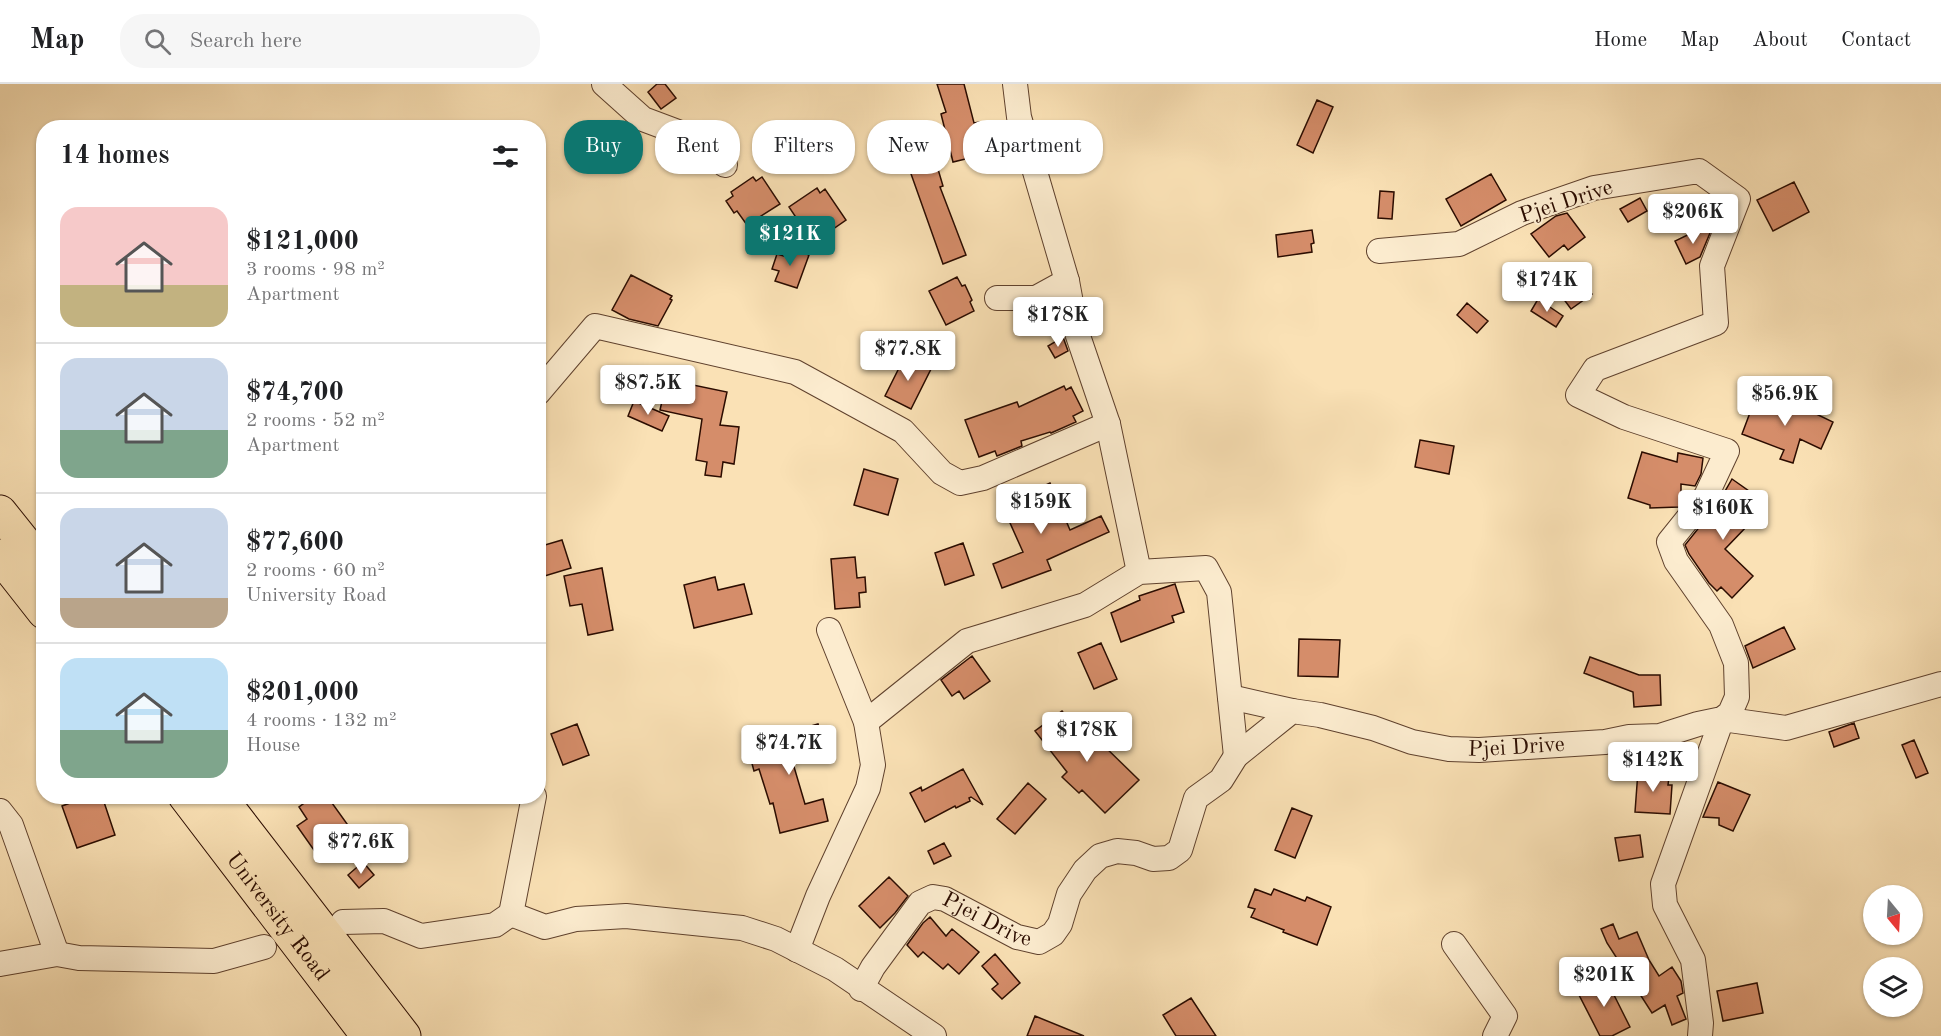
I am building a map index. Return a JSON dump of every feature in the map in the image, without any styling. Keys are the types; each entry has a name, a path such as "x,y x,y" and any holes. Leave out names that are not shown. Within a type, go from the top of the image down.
{"highway":[{"path":"0,512 36,557"},
{"path":"0,556 36,602"},
{"name":"University Road","path":"191,804 368,1036"},
{"name":"University Road","path":"225,804 404,1036"}],"street":[{"path":"604,84 643,119 655,124"},
{"path":"1015,84 1019,117 1067,280 1076,330 1108,424 1139,572"},
{"name":"Pjei Drive","path":"861,989 873,967 920,903 933,897 945,899 1017,937 1039,942 1053,934 1060,924 1069,894 1085,870 1100,856 1117,851 1136,853 1153,859 1169,858 1180,850 1196,798 1221,780 1236,756 1292,711 1320,715 1412,742 1449,749 1479,750 1660,736 1722,719 1730,713 1737,697 1736,663 1721,625 1676,561 1669,542 1706,496 1727,452 1624,417 1578,395 1595,369 1716,323 1712,266 1738,199 1699,171 1594,188 1522,213 1459,244 1379,251"},
{"path":"997,298 1036,298 1067,280"},
{"path":"546,384 596,326 795,372 903,431 942,473 960,483 983,478 1108,424"},
{"path":"866,722 968,641 1085,605 1139,572 1206,568 1219,592 1236,756"},
{"path":"797,950 818,896 868,788 873,765 866,722 829,630"},
{"path":"1700,1036 1701,1023 1693,960 1665,905 1663,884 1722,719 1786,728 1941,684"},
{"path":"1230,697 1292,711"},
{"path":"343,922 384,921 421,936 495,925 512,914 533,804"},
{"path":"0,811 11,825 57,954"},
{"path":"512,914 545,927 576,919 626,916 742,928 776,939 835,969 861,989 934,1036"},
{"path":"1454,944 1505,1016 1495,1036"},
{"path":"0,964 57,954 79,958 214,961 264,947"}],"building":[{"path":"657,84 665,84 676,98 661,109 648,92"},
{"path":"937,84 964,84 973,120 963,120 963,160 953,162 951,120 942,120 941,114 946,112"},
{"path":"1317,100 1333,107 1313,153 1297,145"},
{"path":"911,174 939,174 943,186 940,187 966,255 943,264"},
{"path":"1491,174 1506,200 1461,226 1446,199"},
{"path":"753,177 756,181 762,177 780,204 747,225 737,211 734,213 726,201 733,196 731,192"},
{"path":"1794,182 1809,212 1773,231 1757,200"},
{"path":"817,188 820,193 825,189 846,220 813,243 789,207"},
{"path":"1380,191 1394,192 1392,219 1378,218"},
{"path":"1640,198 1647,211 1628,222 1620,209"},
{"path":"1567,213 1585,237 1568,250 1564,245 1549,257 1531,234 1556,216"},
{"path":"1706,226 1710,233 1700,257 1686,264 1675,241"},
{"path":"1312,230 1314,243 1311,244 1312,252 1278,257 1276,235"},
{"path":"787,247 809,255 797,288 775,281 779,271 772,269 777,254 784,256"},
{"path":"1575,271 1592,294 1571,309 1554,286"},
{"path":"631,275 672,296 658,326 629,319 612,310"},
{"path":"957,277 962,286 965,285 974,311 946,325 929,291"},
{"path":"1538,299 1563,316 1556,327 1531,311"},
{"path":"1467,303 1488,321 1477,333 1457,315"},
{"path":"1063,337 1068,351 1055,358 1048,346"},
{"path":"905,356 931,369 911,409 885,396"},
{"path":"668,375 689,380 688,384 727,392 720,425 739,427 734,464 723,462 721,477 705,475 707,462 696,460 702,419 660,410"},
{"path":"1064,386 1066,390 1071,387 1083,411 1073,416 1076,422 1051,433 1021,441 1022,446 997,456 995,451 979,457 965,420 1017,402 1019,407"},
{"path":"1757,394 1805,412 1806,409 1833,422 1821,449 1800,439 1793,463 1780,459 1784,450 1742,434"},
{"path":"634,401 669,416 662,431 628,416"},
{"path":"1420,440 1454,446 1449,474 1415,467"},
{"path":"1642,452 1677,462 1678,453 1703,458 1701,474 1695,486 1681,484 1679,507 1650,508 1650,505 1628,498"},
{"path":"864,469 898,479 888,515 854,505"},
{"path":"1732,479 1756,496 1741,517 1749,524 1725,549 1753,576 1732,598 1721,587 1717,591 1709,583 1685,545 1717,505"},
{"path":"1050,483 1070,530 1101,516 1109,532 1047,560 1051,570 1002,588 993,564 1023,552 1002,505"},
{"path":"562,540 571,568 546,576 546,545"},
{"path":"963,543 974,575 945,585 935,553"},
{"path":"855,557 857,578 865,577 866,592 859,593 860,607 835,609 831,559"},
{"path":"602,568 613,630 588,635 582,604 570,606 564,576"},
{"path":"715,577 718,590 744,584 752,614 694,628 684,585"},
{"path":"1175,584 1184,612 1172,616 1174,622 1121,642 1111,613 1140,600 1139,596"},
{"path":"1784,627 1795,649 1753,668 1745,646"},
{"path":"1299,639 1340,640 1338,677 1298,676"},
{"path":"1101,643 1117,679 1094,689 1078,653"},
{"path":"972,656 990,681 964,699 959,691 952,696 941,680"},
{"path":"1590,657 1639,675 1660,675 1661,705 1634,707 1633,692 1584,673"},
{"path":"1062,711 1091,749 1099,741 1139,780 1105,813 1082,790 1079,793 1062,777 1067,772 1035,731"},
{"path":"1854,723 1859,738 1834,747 1829,732"},
{"path":"577,724 589,755 563,765 551,734"},
{"path":"818,724 826,749 792,760 805,804 823,799 828,821 780,833 773,803 770,804 759,769 754,771 747,745"},
{"path":"1914,740 1928,773 1916,778 1902,745"},
{"path":"963,769 983,805 971,797 970,801 956,808 955,806 925,822 910,793 921,787 922,791"},
{"path":"1638,771 1661,772 1661,776 1669,777 1668,785 1672,785 1670,814 1635,812"},
{"path":"1718,782 1750,795 1733,831 1719,825 1719,818 1703,817"},
{"path":"1028,783 1046,799 1015,834 997,819"},
{"path":"105,804 115,835 77,848 62,806"},
{"path":"303,804 333,804 350,828 316,853 297,826 307,819 299,807"},
{"path":"1292,808 1312,816 1295,858 1275,850"},
{"path":"1640,835 1643,857 1619,861 1615,838"},
{"path":"944,843 951,856 934,864 928,851"},
{"path":"363,862 374,875 359,888 348,875"},
{"path":"889,877 908,896 880,928 859,906"},
{"path":"1255,889 1271,895 1274,889 1305,901 1307,897 1331,907 1317,945 1251,917 1255,909 1248,907"},
{"path":"930,917 946,936 952,929 979,952 959,974 948,964 943,969 923,952 918,957 907,945"},
{"path":"1613,924 1619,939 1637,932 1659,976 1672,967 1681,981 1683,993 1677,996 1686,1019 1672,1025 1665,1005 1652,1013 1607,943 1601,929"},
{"path":"995,954 1020,983 1002,999 992,989 998,984 982,966"},
{"path":"1605,977 1630,1027 1612,1036 1600,1036 1577,991"},
{"path":"1757,983 1763,1013 1723,1021 1717,991"},
{"path":"1191,998 1216,1036 1176,1036 1163,1015"},
{"path":"1035,1016 1084,1036 1027,1036"}]}
